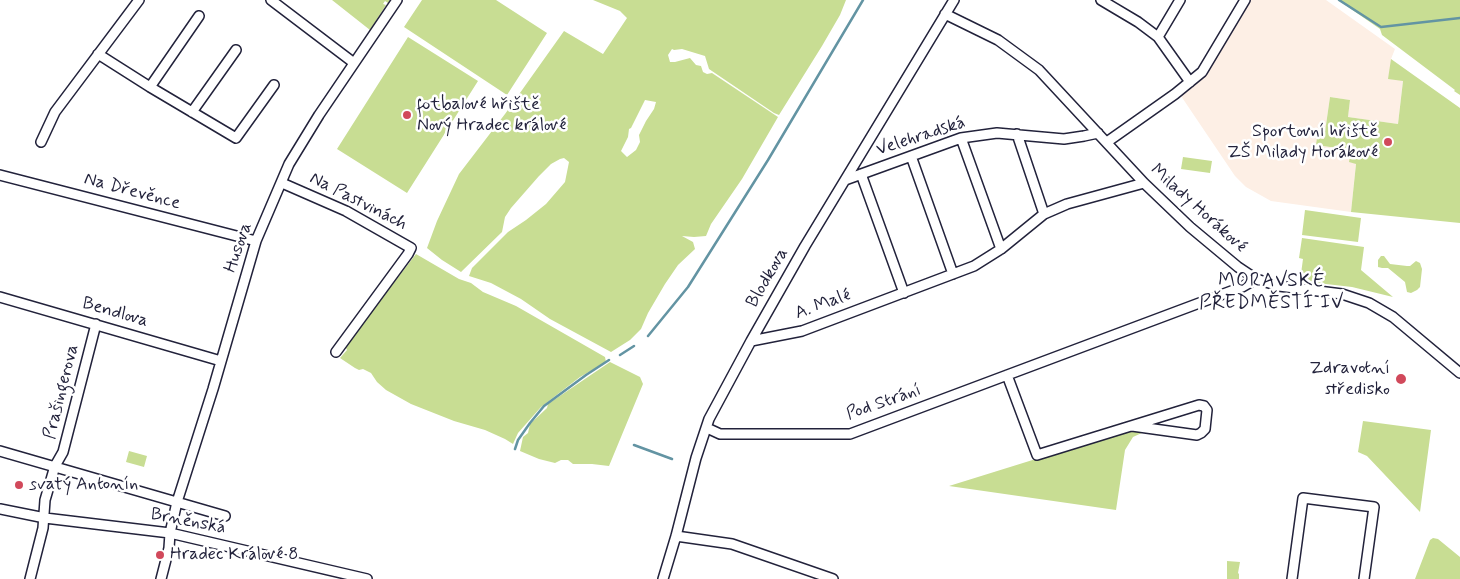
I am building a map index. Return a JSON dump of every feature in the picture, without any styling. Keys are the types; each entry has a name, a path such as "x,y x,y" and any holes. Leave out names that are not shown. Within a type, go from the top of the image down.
{"street":[{"path":"41,142 55,112 140,0"},
{"path":"272,0 354,63"},
{"name":"Husova","path":"161,579 170,548 170,533 177,502 256,241 289,164 319,114 397,0"},
{"name":"Blodkova","path":"663,579 696,458 714,411 751,341 844,180 954,0"},
{"path":"1101,0 1138,22 1158,37 1190,82"},
{"path":"1118,10 1123,0"},
{"path":"1158,37 1180,0"},
{"path":"1107,142 1202,72 1245,0"},
{"name":"Milady Horákové","path":"945,14 998,40 1039,70 1144,184 1190,227 1256,280 1279,286 1342,294 1369,303 1393,318 1460,373"},
{"path":"150,87 199,16"},
{"path":"192,112 236,50"},
{"path":"98,54 236,138 274,85"},
{"name":"Velehradská","path":"844,180 960,138 998,133 1064,139 1098,133"},
{"path":"1016,134 1044,214"},
{"path":"960,138 1001,249"},
{"path":"911,156 954,274"},
{"path":"861,174 904,292"},
{"name":"Na Dřevěnce","path":"0,175 256,241"},
{"name":"Na Pastvinách","path":"282,183 346,211 411,248 336,352"},
{"name":"A. Malé","path":"751,341 802,332 954,274 974,266 1001,249 1044,214 1067,204 1144,184"},
{"name":"Pod Strání","path":"707,428 720,434 850,434 1242,287 1256,280"},
{"name":"Bendlova","path":"0,297 221,361"},
{"name":"Prašingerova","path":"30,579 45,518 45,500 55,466 64,452 96,324"},
{"path":"1007,375 1037,455 1199,405 1204,406 1207,410 1205,429 1197,435 1132,426"},
{"path":"0,451 225,516"},
{"path":"1292,579 1303,498 1374,507 1364,579"},
{"name":"Brněnská","path":"0,509 45,518 170,533 367,579"},
{"path":"676,536 732,544 833,579"}],"shaded area":[{"path":"1249,0 1326,0 1395,49 1391,59 1403,80 1398,124 1348,117 1350,100 1330,97 1324,139 1316,145 1351,150 1356,163 1351,212 1271,201 1246,187 1235,176 1181,96 1206,70"}],"green space":[{"path":"332,0 390,0 388,3 385,1 383,4 386,5 370,30"},
{"path":"422,0 496,0 547,33 507,95 404,27"},
{"path":"593,0 846,0 840,15 822,46 779,115 709,69 705,56 682,49 672,49 668,55 670,62 690,58 696,65 701,66 703,72 707,74 712,73 778,117 742,179 711,224 706,236 682,236 693,242 695,249 678,265 665,284 641,329 630,340 611,352 550,319 521,299 491,283 469,276 472,268 508,232 546,204 565,182 569,162 564,158 551,164 539,176 505,217 502,232 461,272 427,248 437,221 459,174 505,114 564,31 603,54 627,18 620,11","holes":["645,100 656,102 639,135 640,142 636,150 627,157 621,151 628,137 629,129"]},
{"path":"1338,0 1460,0 1460,95 1382,35 1380,29"},
{"name":"fotbalové hřiště Nový Hradec králové","path":"408,37 478,81 407,193 337,149"},
{"name":"Sportovní hřiště ZŠ Milady Horákové","path":"1391,59 1460,108 1460,223 1351,212 1356,164 1349,162 1351,150 1316,145 1317,138 1324,139 1330,97 1350,100 1348,117 1398,124 1403,81 1388,79"},
{"path":"1183,157 1212,161 1210,173 1181,169"},
{"path":"1305,210 1361,218 1358,242 1302,235"},
{"path":"1302,238 1364,247 1361,270 1393,297 1352,287 1300,281 1303,259 1299,258"},
{"path":"416,254 459,279 471,283 483,292 516,306 605,357 606,362 580,377 541,407 518,433 513,444 485,430 454,421 411,404 386,390 371,373 363,369 359,370 340,358 347,350 345,346"},
{"path":"1381,256 1384,256 1390,264 1410,266 1416,261 1420,263 1422,269 1420,287 1411,293 1407,292 1405,282 1388,268 1378,267 1378,260"},
{"path":"610,362 640,377 643,384 609,466 573,464 568,460 561,460 555,463 520,451 523,437 528,433 530,424 547,408 548,404"},
{"path":"1363,421 1431,430 1420,512 1367,456 1358,452"},
{"path":"1129,430 1144,432 1133,437 1125,450 1116,510 949,486"},
{"path":"129,451 147,456 144,467 126,462"},
{"path":"1433,538 1438,539 1460,557 1460,579 1415,579 1430,540"},
{"path":"1227,561 1240,562 1239,579 1227,579"}],"waterway":[{"path":"648,336 688,287 768,160 863,0"},
{"path":"1339,0 1381,27 1460,18"},
{"path":"620,355 634,346"},
{"path":"515,449 518,440 544,406 609,360"},
{"path":"634,445 672,459"}],"place":[{"name":"fotbalové hřiště Nový Hradec králové","path":"407,115"},
{"name":"Sportovní hřiště ZŠ Milady Horákové","path":"1388,142"},
{"name":"Zdravotní středisko","path":"1401,379"},
{"name":"svatý Antonín","path":"19,485"},
{"name":"Hradec Králové 8","path":"160,555"}],"district":[{"name":"MORAVSKÉ PŘEDMĚSTÍ IV","path":"1272,293"}]}
